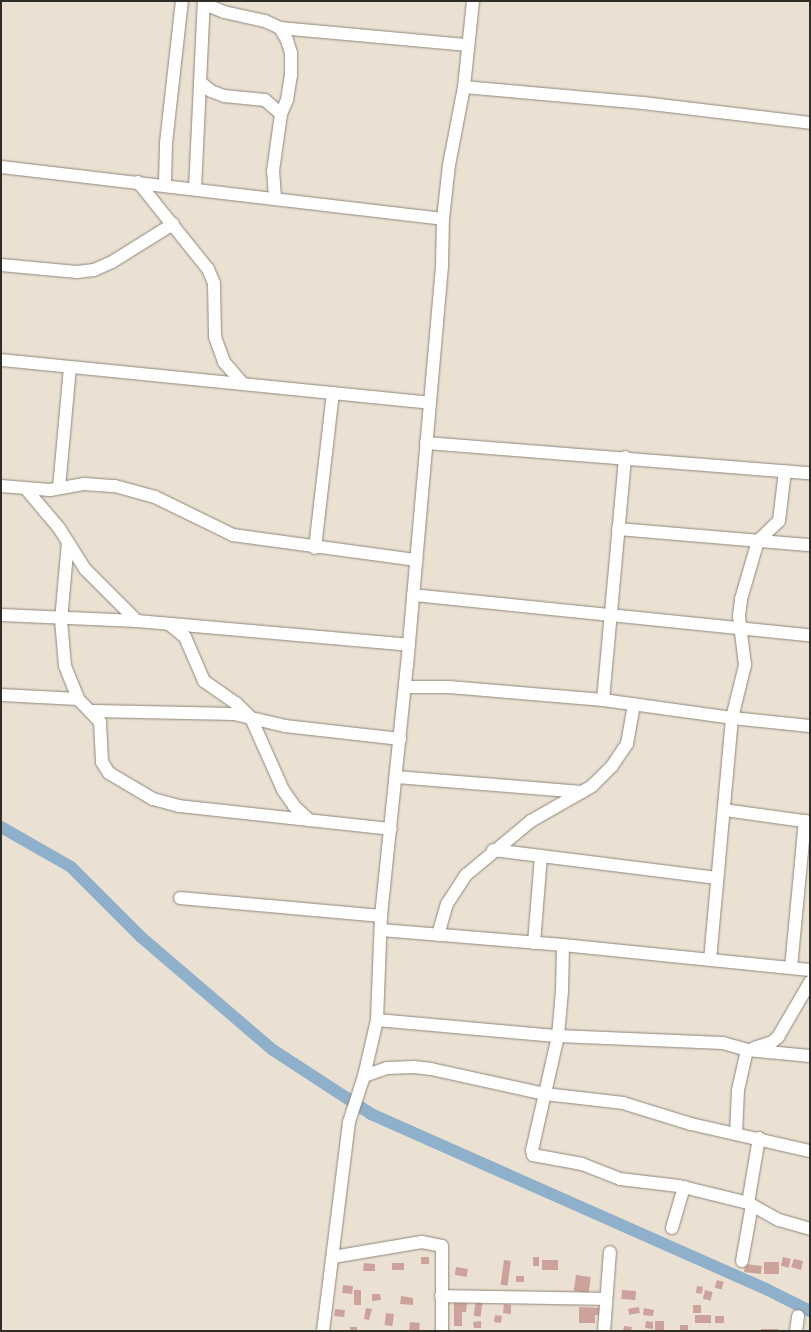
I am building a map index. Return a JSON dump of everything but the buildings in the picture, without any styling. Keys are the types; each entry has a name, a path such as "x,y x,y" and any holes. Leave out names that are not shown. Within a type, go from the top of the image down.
{"street":[{"path":"165,184 167,136 182,1"},
{"path":"195,189 204,1"},
{"path":"208,1 212,7 224,12 265,21 280,28 468,45"},
{"path":"323,1331 349,1122 364,1076 378,1020 381,916 409,645 442,265 443,220 449,165 464,87 473,1"},
{"path":"275,198 273,171 281,114 287,100 291,76 291,53 280,28"},
{"path":"200,82 211,91 224,96 265,100 281,114"},
{"path":"464,87 643,103 810,123"},
{"path":"1,167 165,184 443,220"},
{"path":"138,182 208,269 214,282 215,337 224,362 243,384"},
{"path":"1,265 77,272 94,270 112,262 173,224"},
{"path":"1,360 430,403"},
{"path":"59,488 70,367"},
{"path":"315,548 333,393"},
{"path":"426,443 810,472"},
{"path":"603,700 609,615 625,457"},
{"path":"710,960 732,718 745,664 740,616 744,582 758,541 779,521 785,471"},
{"path":"1,477 6,486 26,489 59,488 100,483 134,490 198,516 233,535 315,548 416,560"},
{"path":"26,489 68,542 85,569 137,622"},
{"path":"618,528 810,545"},
{"path":"68,542 61,620 65,666 78,699 93,711 100,722 102,762 109,773 153,799 203,810 391,829"},
{"path":"413,595 810,636"},
{"path":"1,615 61,620 169,624 409,645"},
{"path":"169,624 185,636 204,681 236,703 251,718 283,790 294,806 309,820"},
{"path":"405,687 449,687 603,700 732,718 810,726"},
{"path":"1,695 78,699"},
{"path":"438,935 447,904 466,875 493,850 531,821 582,792 612,766 627,744 634,705"},
{"path":"93,711 211,713 251,718 285,726 400,739"},
{"path":"396,777 582,792"},
{"path":"724,810 808,822 804,880 791,968"},
{"path":"493,850 718,878"},
{"path":"534,943 541,856"},
{"path":"180,898 381,916"},
{"path":"381,930 563,945 810,970"},
{"path":"563,945 562,991 558,1036 532,1150 533,1155 582,1164 620,1179 684,1187 750,1204 779,1220 810,1229"},
{"path":"747,1050 765,1046 778,1037 810,982"},
{"path":"378,1020 558,1036 723,1043 747,1050 810,1056"},
{"path":"736,1134 738,1090 747,1050"},
{"path":"364,1076 387,1068 414,1067 545,1094 623,1103 691,1124 759,1138 810,1151"},
{"path":"742,1261 759,1138"},
{"path":"672,1228 684,1187"},
{"path":"333,1257 422,1242 442,1246 442,1331"},
{"path":"604,1331 605,1299 610,1252"},
{"path":"441,1296 605,1299"},
{"path":"796,1331 798,1316"}],"waterway":[{"path":"1,827 71,867 141,937 273,1050 371,1114 768,1290 810,1311"}]}
